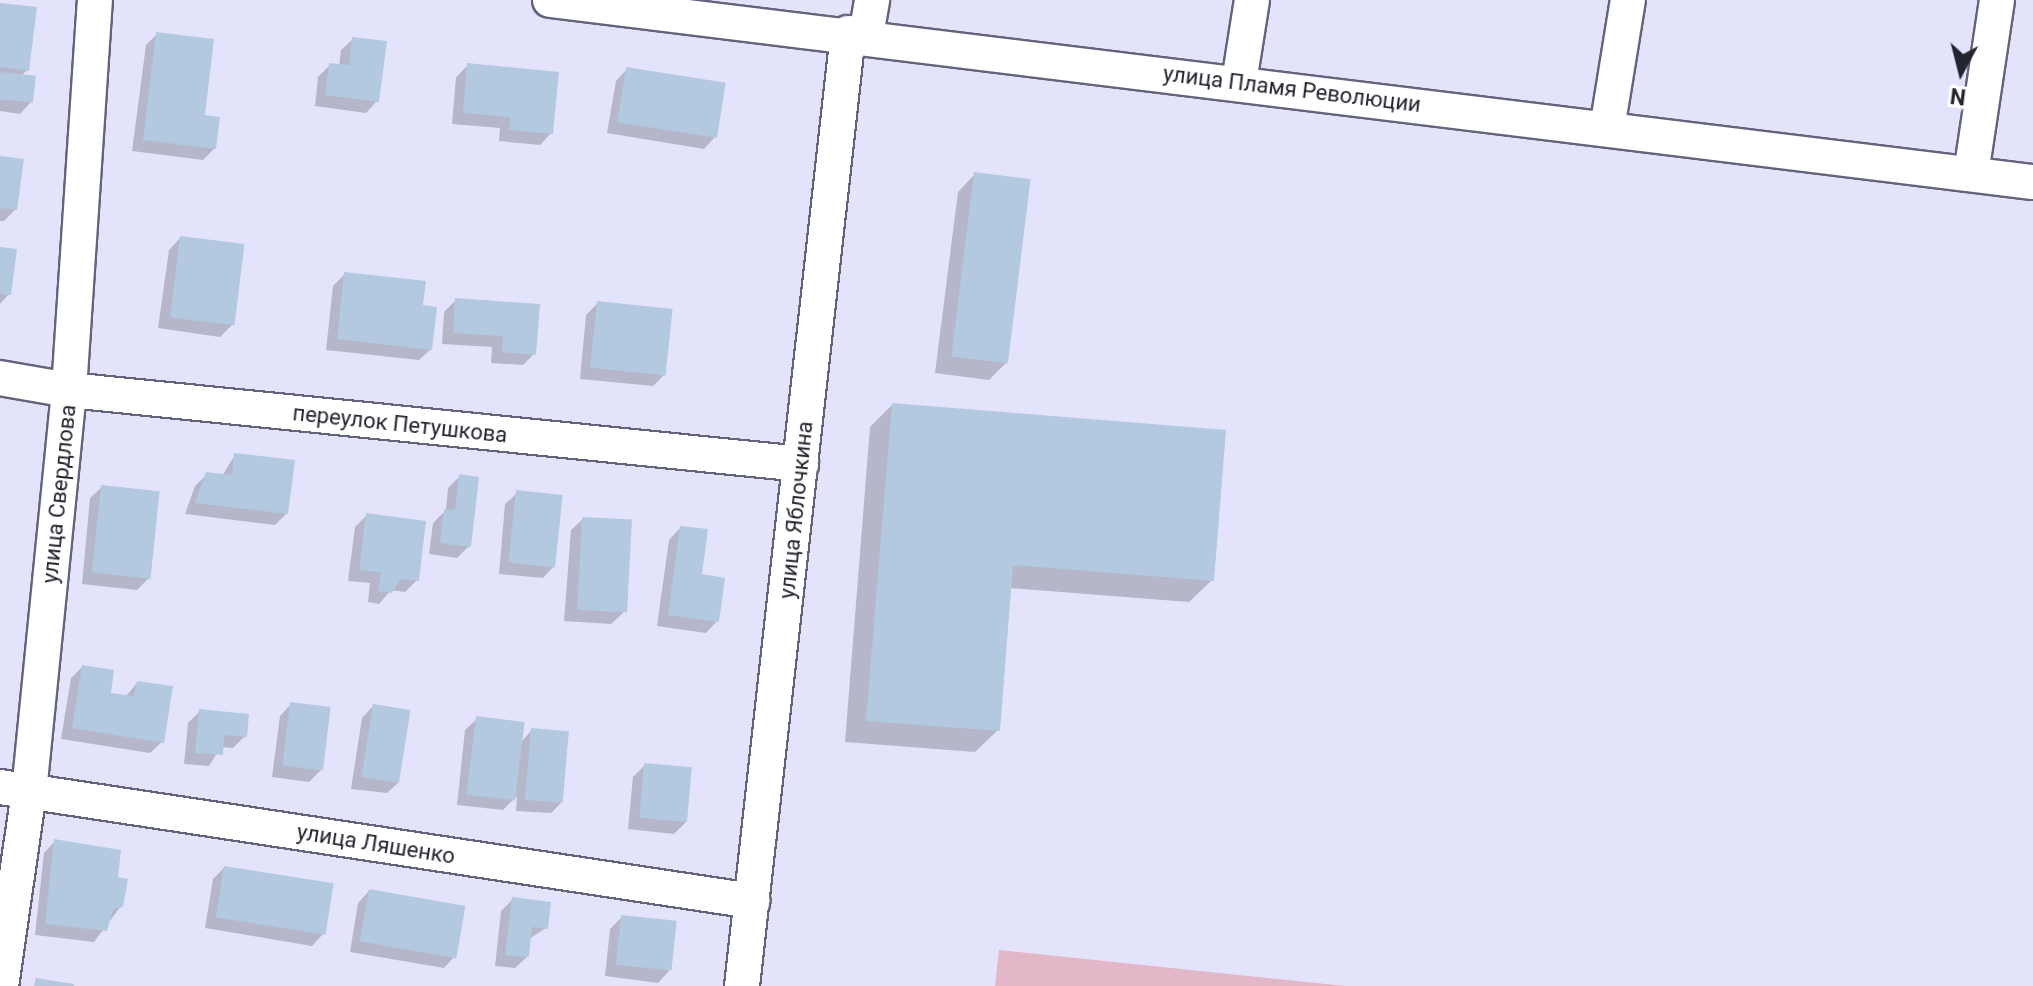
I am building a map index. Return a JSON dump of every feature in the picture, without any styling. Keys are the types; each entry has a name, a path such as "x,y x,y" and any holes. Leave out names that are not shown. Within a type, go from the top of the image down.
{"street":[{"name":"улица Свердлова","path":"1,986 14,790 69,390 95,0"},
{"name":"улица Пламя Революции","path":"550,0 857,34 2033,182"},
{"name":"улица Яблочкина","path":"742,986 801,464 857,34 872,0"},
{"path":"1239,82 1252,0"},
{"path":"1607,129 1628,0"},
{"path":"1971,174 1997,0"},
{"name":"переулок Петушкова","path":"0,378 69,390 801,464"},
{"name":"улица Ляшенко","path":"14,790 752,901"}],"shaded area":[{"path":"999,950 1345,986 995,986"}],"building":[{"path":"0,3 37,7 29,71 0,67"},
{"path":"156,32 214,39 205,115 220,117 216,149 143,140"},
{"path":"352,37 387,41 379,102 325,95 329,63 349,65"},
{"path":"467,63 559,72 553,134 509,130 510,117 463,113"},
{"path":"626,67 726,83 717,138 617,122"},
{"path":"0,72 36,76 33,103 0,99"},
{"path":"0,156 24,159 17,210 0,208"},
{"path":"974,172 1031,179 1008,364 951,357"},
{"path":"180,236 245,244 235,325 170,317"},
{"path":"0,247 17,249 11,295 0,294"},
{"path":"344,272 426,281 423,305 437,307 432,350 337,339"},
{"path":"455,298 540,304 536,355 502,352 503,336 453,333"},
{"path":"597,301 673,309 666,376 590,368"},
{"path":"892,403 1226,430 1214,581 1013,565 1000,731 866,721"},
{"path":"234,453 295,460 288,514 195,503 206,472 232,475"},
{"path":"459,474 479,477 471,547 440,543 444,509 455,510"},
{"path":"101,485 160,491 150,579 92,573"},
{"path":"516,490 563,495 555,568 508,563"},
{"path":"366,513 426,521 419,581 400,579 392,593 378,591 381,572 359,570"},
{"path":"582,517 632,520 627,612 577,610"},
{"path":"680,526 708,529 702,574 725,578 719,622 668,615"},
{"path":"82,665 114,670 111,693 134,696 137,681 173,686 164,743 72,728"},
{"path":"290,702 331,707 323,771 282,766"},
{"path":"373,704 411,710 399,783 361,777"},
{"path":"199,709 249,714 247,737 224,735 223,755 195,753"},
{"path":"476,716 525,722 515,800 466,794"},
{"path":"531,728 569,731 563,803 525,800"},
{"path":"644,763 692,767 687,822 639,818"},
{"path":"54,839 121,850 118,877 128,879 123,907 113,909 107,931 45,924"},
{"path":"224,866 334,883 325,935 216,917"},
{"path":"369,889 466,906 456,958 360,941"},
{"path":"512,897 551,902 548,929 532,927 529,957 505,955"},
{"path":"621,915 677,921 671,971 616,965"},
{"path":"36,978 74,984 74,986 34,986"}]}
